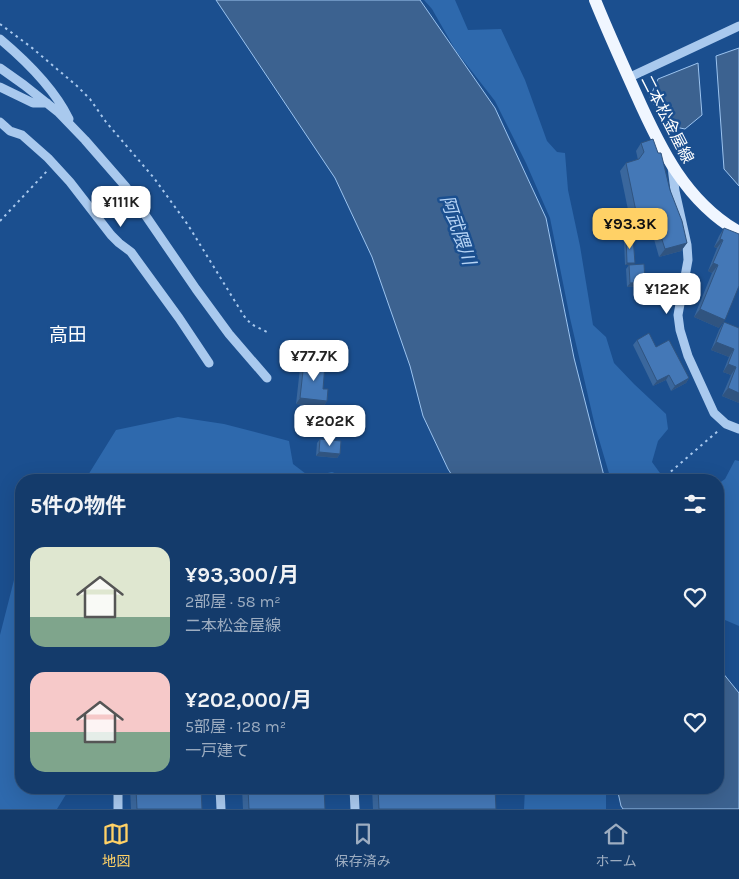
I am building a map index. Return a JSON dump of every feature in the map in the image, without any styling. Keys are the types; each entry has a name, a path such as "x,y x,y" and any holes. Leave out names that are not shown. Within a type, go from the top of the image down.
{"main road":[{"name":"二本松金屋線","path":"595,0 628,78 672,167 703,205 725,224 739,232"}],"street":[{"path":"628,78 739,26"},
{"path":"0,39 45,84 63,107 72,126"},
{"path":"0,68 47,103 72,126 126,187 201,297 229,334 267,378"},
{"path":"0,87 10,90 33,103 47,103"},
{"path":"0,122 10,131 22,135 53,163 111,234 131,252 180,318 209,363"},
{"path":"672,167 675,191 688,245 688,260 678,315 680,330 688,356 714,413 726,424 739,429"},
{"path":"118,794 118,809"},
{"path":"220,794 221,809"},
{"path":"354,794 355,809"}],"path":[{"path":"0,24 64,74 90,100 106,122 154,178 188,225 244,316 251,324 267,332"},
{"path":"0,221 53,163"},
{"path":"668,474 726,424"}],"shaded area":[{"path":"424,0 455,0 468,30 501,29 525,80 547,141 557,152 565,153 568,190 580,246 593,325 606,337 614,363 666,414 668,429 658,441 652,462 661,474 609,474 595,426 570,318 550,218 526,163 495,101 456,51 432,9"},
{"path":"178,417 224,424 289,441 293,464 306,474 89,474 116,430"},
{"path":"735,460 739,461 739,626 724,620 725,479"},
{"path":"15,579 15,794 66,794 57,809 0,809 0,635"},
{"path":"525,794 606,794 606,809 524,809"}],"water":[{"name":"阿武隈川","path":"216,0 420,0 495,108 546,218 574,358 603,474 451,474 423,416 410,366 372,257 335,178"},
{"path":"739,48 739,186 724,169 716,56"},
{"path":"698,63 702,115 685,129 665,125 650,97 658,79"},
{"path":"724,674 739,693 739,809 623,809 618,794 724,794"}],"building":[{"path":"653,139 658,153 661,153 670,190 682,221 687,243 665,249 657,224 639,226 626,163 639,159 644,152 641,143"},
{"path":"724,228 739,234 739,286 725,320 700,309 718,265 713,263 723,240 720,239"},
{"path":"626,237 633,237 635,263 627,263"},
{"path":"644,264 645,282 630,283 629,265"},
{"path":"724,322 739,328 739,393 728,388 736,367 728,364 734,349 716,342"},
{"path":"649,333 656,347 669,340 689,378 675,386 669,375 657,381 637,340"},
{"path":"304,362 325,364 323,389 328,389 327,401 300,398"},
{"path":"320,439 341,441 340,454 319,452"},
{"path":"136,794 201,794 202,809 137,809"},
{"path":"248,794 324,794 325,809 249,809"},
{"path":"378,794 495,794 496,809 379,809"}],"district":[{"name":"高田","path":"68,334"}]}
